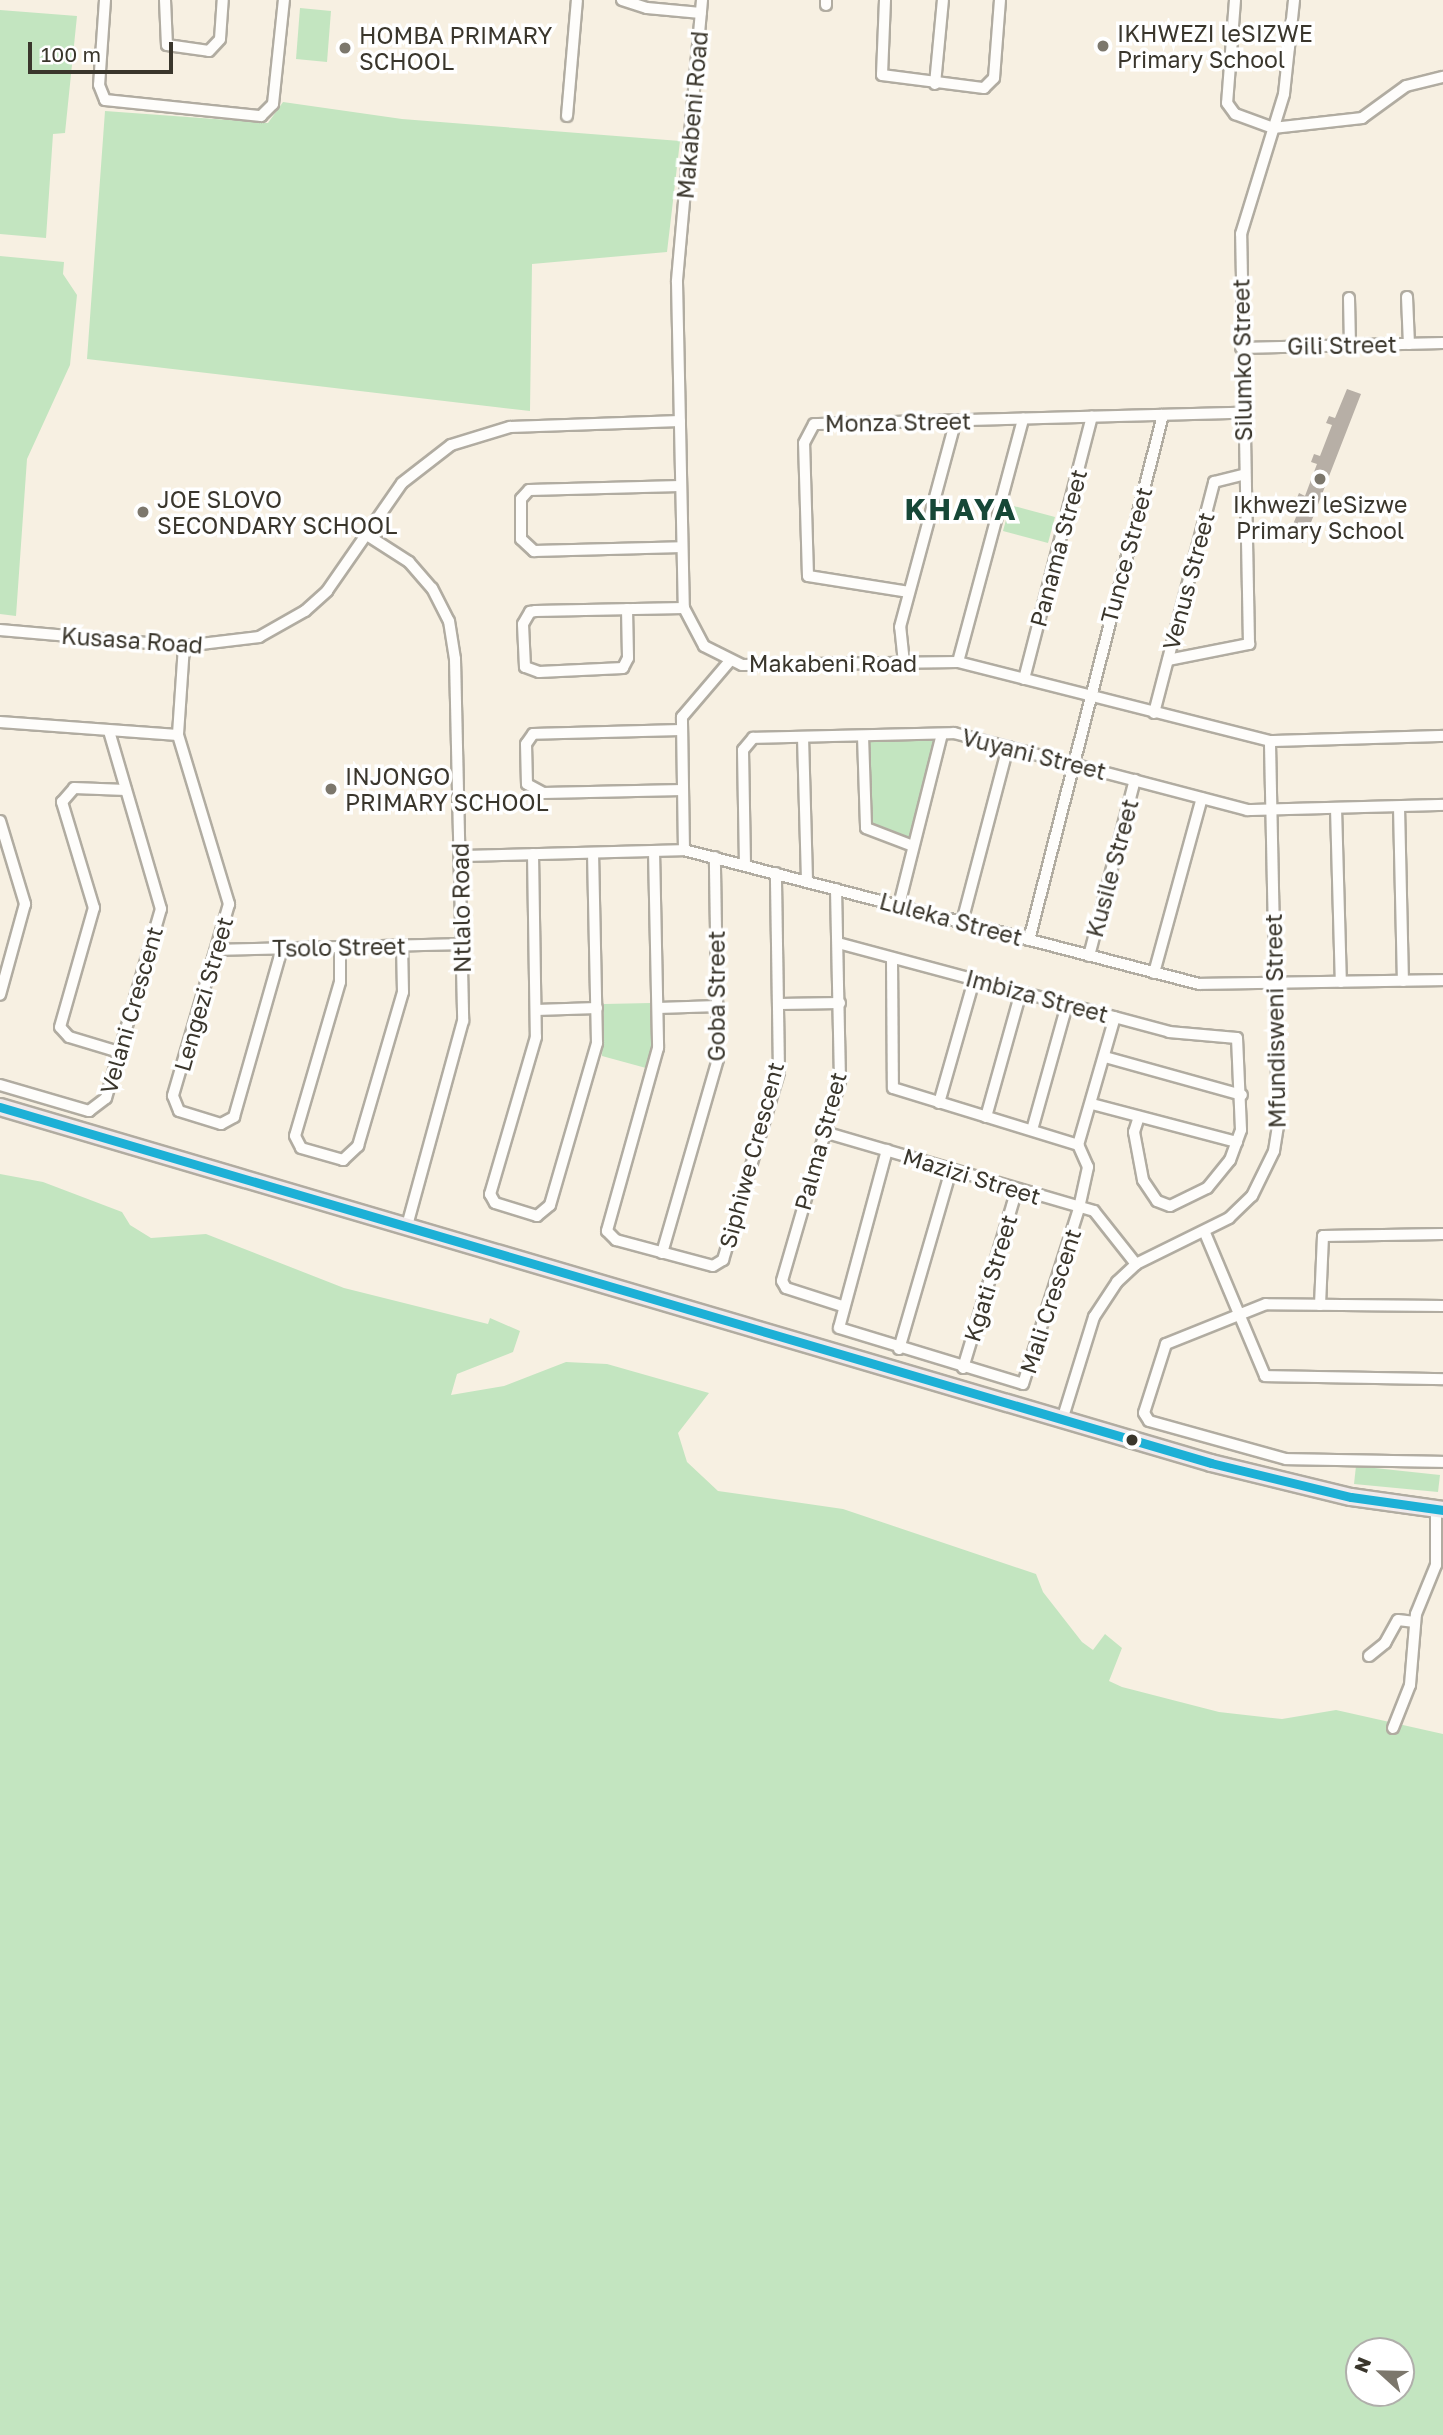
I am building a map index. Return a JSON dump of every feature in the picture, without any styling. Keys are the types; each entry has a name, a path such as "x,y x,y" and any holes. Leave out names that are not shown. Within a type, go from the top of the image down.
{"main road":[{"path":"0,1107 1300,1486 1439,1510"}],"street":[{"path":"105,0 99,85 105,100 261,116 273,104 284,0"},
{"path":"165,0 167,45 209,51 220,39 223,0"},
{"path":"567,116 577,0"},
{"path":"622,0 701,13"},
{"name":"Makabeni Road","path":"702,0 677,282 684,608 694,635 729,662 958,662 1270,741 1443,736"},
{"path":"884,0 882,75 935,84 990,86 1000,0"},
{"path":"935,84 943,0"},
{"path":"1235,0 1228,107 1273,128 1362,118 1406,86 1443,77"},
{"name":"Silumko Street","path":"1168,660 1250,644 1241,348 1242,222 1286,82 1294,0"},
{"path":"1407,297 1409,344"},
{"path":"1349,298 1350,345"},
{"name":"Gili Street","path":"1241,348 1443,343"},
{"name":"Monza Street","path":"909,592 808,576 804,435 819,422 1244,413"},
{"name":"Tunce Street","path":"1029,940 1088,696 1163,415"},
{"name":"Panama Street","path":"1024,679 1091,417"},
{"path":"958,662 1023,419"},
{"path":"904,663 900,627 956,420"},
{"name":"Kusasa Road","path":"0,630 184,646 240,642 285,624 327,591 413,470 467,438 510,427 680,421"},
{"name":"Venus Street","path":"1154,713 1214,482 1245,474"},
{"path":"680,486 529,490 521,499 521,539 534,551 682,547"},
{"name":"Ntlalo Road","path":"367,535 422,574 449,621 460,856 459,1046 407,1226"},
{"path":"627,610 628,658 623,668 539,672 526,667 523,624 530,612 684,608"},
{"name":"Lengezi Street","path":"184,646 178,736 228,898 217,950 173,1102 185,1114 221,1124 236,1111 282,949"},
{"path":"684,850 681,730 687,705 729,662"},
{"path":"0,722 178,736"},
{"path":"681,730 533,734 526,744 527,784 543,793 683,790"},
{"name":"Velani Crescent","path":"0,1085 94,1111 106,1098 161,909 109,731"},
{"path":"899,905 942,734"},
{"name":"Vuyani Street","path":"745,865 744,745 753,738 942,734 1007,747 1202,798 1272,810 1443,806"},
{"path":"863,736 866,828 913,846"},
{"path":"803,737 807,881"},
{"name":"Mfundisweni Street","path":"1063,1418 1094,1317 1136,1265 1205,1233 1252,1196 1274,1152 1276,984 1270,741"},
{"path":"962,922 1007,747"},
{"name":"Kusile Street","path":"1089,956 1135,780"},
{"path":"119,1052 69,1037 60,1027 94,908 62,802 74,788 126,790"},
{"path":"1154,973 1202,798"},
{"path":"1399,807 1403,981"},
{"path":"1336,808 1341,982"},
{"path":"0,821 25,904 0,995"},
{"name":"Luleka Street","path":"460,856 684,850 1199,984 1443,980"},
{"name":"Siphiwe Crescent","path":"654,851 657,1055 607,1231 616,1240 713,1266 723,1260 779,1072 776,873"},
{"path":"533,854 536,1037 490,1194 495,1203 537,1216 550,1205 592,1061 597,1008 593,853"},
{"name":"Goba Street","path":"662,1252 716,1068 718,1006 715,857"},
{"name":"Palma Street","path":"836,889 841,1073 782,1281 786,1288 842,1306"},
{"name":"Imbiza Street","path":"838,943 1190,1036 1237,1038 1242,1095"},
{"name":"Tsolo Street","path":"217,950 461,944"},
{"path":"341,948 338,990 295,1136 301,1147 343,1160 358,1146 403,992 402,946"},
{"path":"892,958 893,1088 1078,1145 1115,1017"},
{"path":"939,1103 974,980"},
{"path":"986,1117 1021,992"},
{"path":"779,1004 840,1003"},
{"path":"1032,1130 1067,1005"},
{"path":"658,1008 718,1006"},
{"path":"536,1010 597,1008"},
{"path":"1105,1057 1242,1095 1237,1142 1230,1160 1207,1188 1164,1205 1143,1180 1135,1132 1139,1117"},
{"path":"1092,1104 1237,1142"},
{"name":"Mazizi Street","path":"824,1132 1079,1208 1107,1221 1136,1265"},
{"name":"Mali Crescent","path":"842,1306 841,1331 1018,1384 1029,1378 1079,1208 1088,1167 1078,1145"},
{"path":"842,1306 887,1150"},
{"path":"900,1349 951,1170"},
{"name":"Kgati Street","path":"963,1368 1017,1189"},
{"path":"1205,1233 1265,1377 1443,1379"},
{"path":"1320,1305 1323,1236 1443,1234"},
{"path":"1443,1306 1266,1304 1166,1344 1144,1411 1147,1420 1294,1461 1443,1462"},
{"path":"1393,1728 1410,1685 1415,1622 1436,1565 1439,1510"},
{"path":"1369,1656 1385,1643 1398,1620 1415,1622"}],"green space":[{"path":"300,8 331,11 327,62 296,59"},
{"path":"0,10 77,16 65,133 53,134 46,238 0,234"},
{"path":"283,102 402,119 680,141 667,252 532,264 530,411 87,359 105,111 268,123"},
{"path":"0,256 64,262 63,274 77,295 70,365 27,459 16,616 0,614"},
{"path":"1010,505 1055,517 1048,543 1003,531"},
{"path":"931,738 936,742 910,839 870,828 868,744 874,739"},
{"path":"651,1003 653,1042 646,1068 602,1056 604,1004"},
{"path":"0,1174 43,1182 122,1212 130,1225 151,1238 206,1234 344,1288 488,1324 490,1318 520,1331 513,1352 457,1374 451,1395 504,1386 566,1362 607,1364 709,1393 678,1433 687,1462 718,1491 843,1509 1036,1574 1043,1592 1082,1642 1093,1650 1105,1634 1122,1648 1109,1681 1122,1687 1219,1712 1282,1719 1336,1710 1443,1734 1443,2435 0,2435"},
{"path":"1356,1466 1440,1475 1438,1492 1354,1484"}],"building":[{"name":"Ikhwezi leSizwe Primary School","path":"1347,389 1361,394 1303,543 1288,537 1302,502 1296,500 1299,493 1305,496 1317,464 1311,462 1314,454 1320,456 1332,425 1326,423 1329,416 1335,418"}],"transit line":[{"path":"0,1107 1211,1463 1351,1497 1443,1510"}],"place":[{"name":"IKHWEZI leSIZWE Primary School","path":"1103,46"},
{"name":"HOMBA PRIMARY SCHOOL","path":"345,48"},
{"name":"Ikhwezi leSizwe Primary School","path":"1320,479"},
{"name":"JOE SLOVO SECONDARY SCHOOL","path":"143,512"},
{"name":"INJONGO PRIMARY SCHOOL","path":"331,789"}],"district":[{"name":"KHAYA","path":"961,509"}]}
